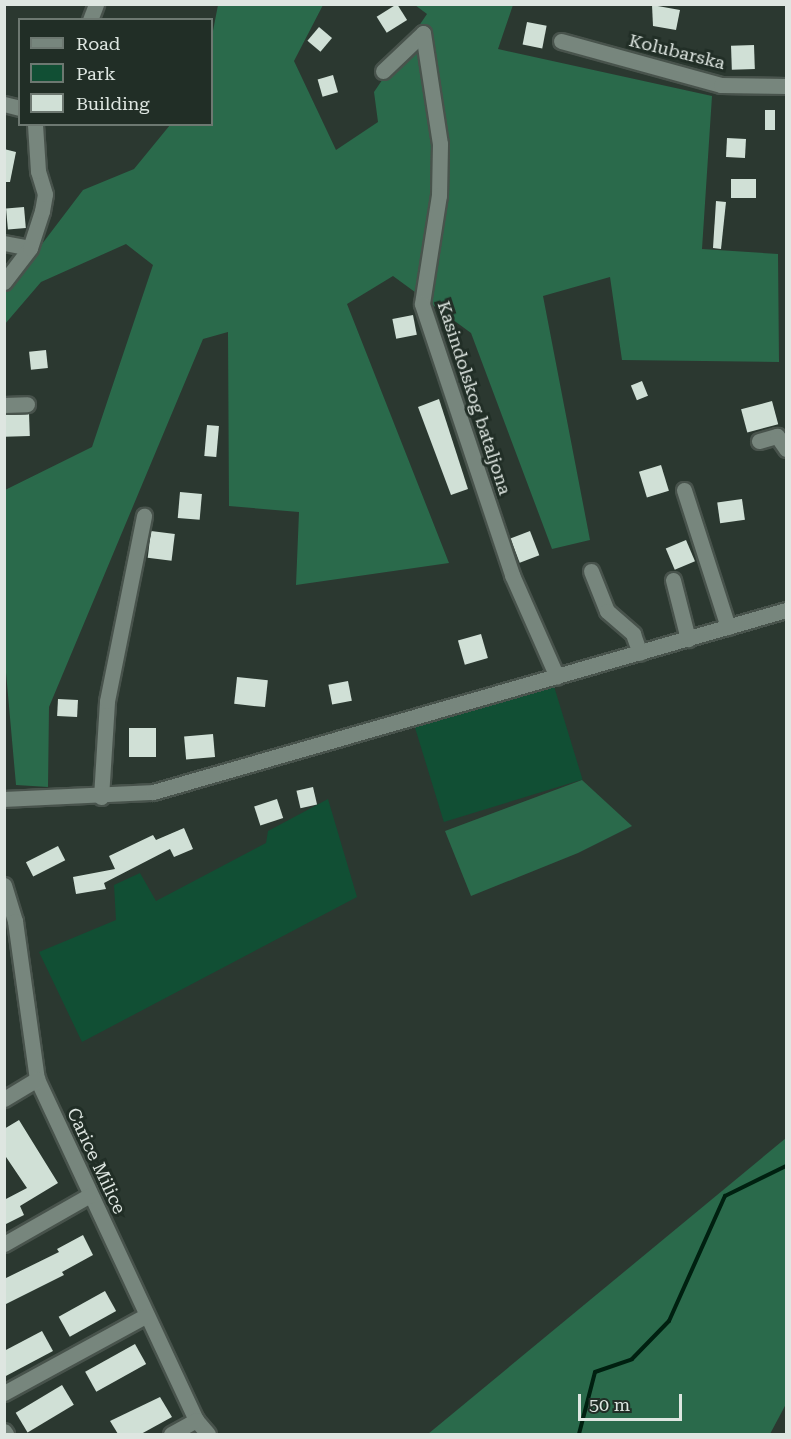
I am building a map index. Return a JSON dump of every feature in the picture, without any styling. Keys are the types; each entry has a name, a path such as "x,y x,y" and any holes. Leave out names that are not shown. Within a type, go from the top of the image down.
{"street":[{"name":"Kasindolskog bataljona","path":"382,71 423,33 440,144 439,195 422,304 512,575 557,676"},
{"name":"Kolubarska","path":"561,41 721,85 786,87"},
{"path":"4,282 30,248 45,194 38,171 35,126"},
{"path":"4,243 30,248"},
{"path":"4,405 27,404"},
{"path":"759,441 777,436 786,448"},
{"path":"684,490 728,627"},
{"path":"101,797 107,701 144,516"},
{"path":"591,572 607,611 633,634 640,652"},
{"path":"673,580 688,639"},
{"path":"4,799 101,797 153,792 786,610"},
{"name":"Carice Milice","path":"4,885 15,921 37,1079 145,1316 196,1420 208,1434"},
{"path":"4,1099 37,1079"},
{"path":"4,1244 90,1195"},
{"path":"4,1393 145,1316"},
{"path":"171,1434 196,1420"}],"green space":[{"path":"218,5 323,5 294,61 336,150 378,122 374,92 427,14 415,5 513,5 498,49 712,96 702,249 778,254 779,362 622,360 610,277 543,296 590,540 552,549 471,333 393,276 347,304 449,563 296,585 299,512 229,506 228,332 203,339 49,707 48,787 16,785 4,650 5,490 92,447 153,265 126,244 41,282 5,324 4,294 83,190 134,169 169,126 213,126 213,31"},
{"path":"553,683 583,780 444,822 414,725"},
{"path":"582,780 632,826 578,853 471,896 445,831"},
{"path":"328,799 357,897 82,1042 39,952 116,920 114,885 140,873 156,901 266,843 268,831"},
{"path":"786,1138 786,1404 770,1434 428,1434"}],"building":[{"path":"397,4 407,20 387,33 377,17"},
{"path":"652,5 680,10 676,30 653,26"},
{"path":"527,22 547,26 542,48 523,45"},
{"path":"319,27 332,38 320,52 307,41"},
{"path":"754,45 755,69 732,70 731,46"},
{"path":"333,75 338,92 323,97 318,79"},
{"path":"765,110 775,110 775,130 765,130"},
{"path":"727,138 746,139 745,158 726,157"},
{"path":"4,149 16,152 10,182 4,182"},
{"path":"731,179 756,179 756,198 731,198"},
{"path":"716,201 726,202 721,249 713,248"},
{"path":"24,207 26,228 8,229 6,209"},
{"path":"413,315 417,335 396,339 392,319"},
{"path":"46,350 48,368 31,370 29,352"},
{"path":"642,381 648,396 637,400 631,385"},
{"path":"439,399 468,489 451,495 418,407"},
{"path":"772,401 778,424 747,432 741,409"},
{"path":"29,413 30,436 5,437 4,414"},
{"path":"207,425 219,426 216,457 204,456"},
{"path":"661,465 669,491 647,498 639,472"},
{"path":"180,492 202,494 200,520 178,518"},
{"path":"742,499 745,520 720,523 717,502"},
{"path":"151,531 175,534 172,561 148,558"},
{"path":"530,531 539,555 520,563 510,539"},
{"path":"686,540 695,561 675,570 666,549"},
{"path":"481,634 488,658 465,665 458,641"},
{"path":"237,677 268,680 265,707 234,704"},
{"path":"348,681 352,701 332,704 328,685"},
{"path":"58,699 78,700 77,717 57,716"},
{"path":"129,728 156,728 156,757 129,757"},
{"path":"213,734 215,757 186,759 184,737"},
{"path":"313,787 317,805 300,808 296,791"},
{"path":"277,799 283,818 260,825 254,806"},
{"path":"184,828 193,849 174,857 170,849 104,883 106,889 76,894 73,877 115,869 109,856 153,835 156,840"},
{"path":"58,846 65,860 33,877 26,862"},
{"path":"19,1120 58,1183 20,1206 24,1215 4,1225 4,1200 27,1188 4,1154 4,1129"},
{"path":"83,1235 93,1255 62,1272 64,1275 4,1305 4,1279 59,1252 57,1249"},
{"path":"105,1291 116,1311 70,1337 59,1317"},
{"path":"42,1331 53,1351 4,1377 4,1351"},
{"path":"135,1344 146,1364 96,1392 85,1372"},
{"path":"62,1385 74,1405 28,1433 16,1413"},
{"path":"160,1397 172,1417 141,1434 118,1434 110,1421"}],"waterway":[{"path":"579,1434 595,1372 632,1359 669,1321 725,1196 786,1166"}]}
